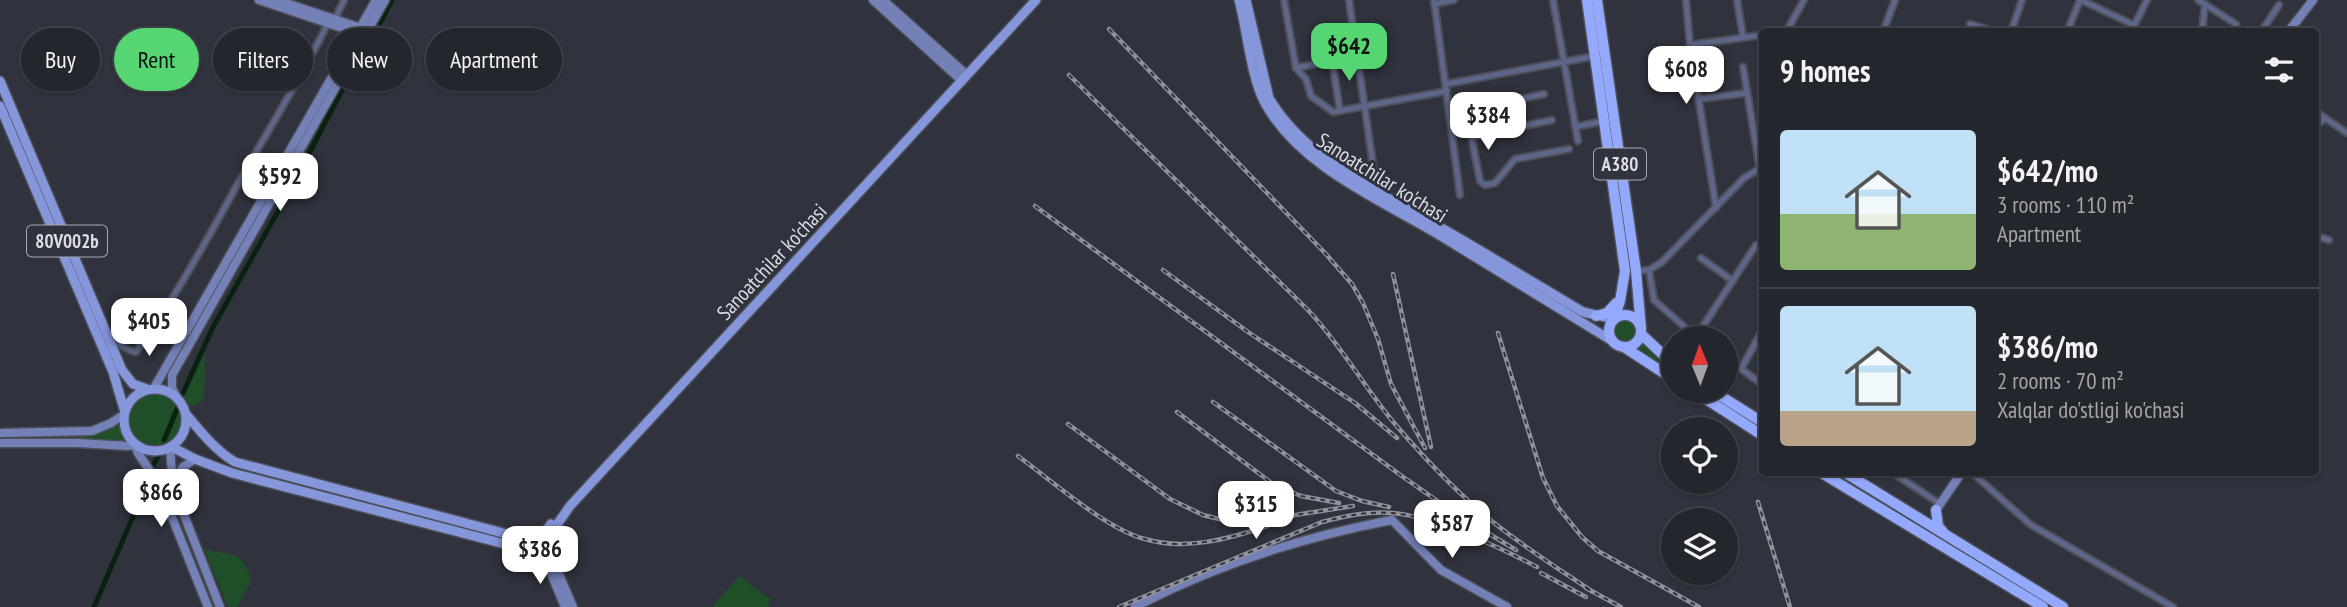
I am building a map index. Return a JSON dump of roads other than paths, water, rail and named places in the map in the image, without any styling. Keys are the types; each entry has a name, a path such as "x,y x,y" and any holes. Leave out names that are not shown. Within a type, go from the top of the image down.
{"highway":[{"name":"A380","path":"1587,0 1625,271 1622,294 1614,319"},
{"name":"A380","path":"1597,0 1636,271 1641,331"},
{"path":"1596,316 1607,313 1622,294"},
{"path":"1661,352 1641,331 1635,319 1629,316 1614,319 1610,332 1614,342 1661,371"},
{"path":"1624,347 1635,344 1641,331"},
{"path":"1712,403 1759,433"},
{"path":"1732,403 1759,420"},
{"path":"1828,476 2043,607"},
{"path":"1850,476 2057,606"},
{"path":"1915,516 1924,517 1938,507"},
{"path":"1938,507 1938,526 1947,536"}],"main road":[{"path":"259,0 331,21"},
{"path":"277,0 351,28"},
{"path":"364,28 376,0"},
{"path":"365,28 385,0"},
{"path":"873,0 963,76"},
{"path":"883,0 963,76"},
{"name":"Sanoatchilar ko'chasi","path":"963,76 1029,0"},
{"name":"Sanoatchilar ko'chasi","path":"540,548 570,506 1035,0"},
{"name":"Sanoatchilar ko'chasi","path":"1238,0 1263,101 1283,130 1308,155 1359,189 1440,231"},
{"name":"Sanoatchilar ko'chasi","path":"1246,0 1269,98 1304,142 1364,184 1614,342"},
{"path":"2291,28 2313,0"},
{"name":"80V002b","path":"0,81 10,117 113,372 127,435 159,485 208,607"},
{"path":"0,433 92,431 111,423 124,412 130,400 150,389 183,340 328,91"},
{"name":"80V002b","path":"0,106 10,117 122,370 133,384 176,396"},
{"path":"0,443 135,445 153,451 171,447 182,436 186,425 183,404 172,388 172,375 279,178"},
{"path":"1440,231 1583,312 1614,319"},
{"path":"186,414 213,446 235,462 306,486 540,548 573,607"},
{"path":"171,447 232,472 306,486"},
{"path":"171,447 173,487 220,607"},
{"path":"173,487 183,467 195,459"},
{"path":"1938,507 1959,476"},
{"path":"1135,607 1221,569 1287,545 1335,531 1392,520 1441,570 1507,607"},
{"path":"540,548 565,607"}],"street":[{"path":"111,344 136,352 160,317 344,0"},
{"path":"1284,0 1296,68 1306,79 1311,96 1333,112 1447,91"},
{"path":"1349,0 1373,164 1364,184"},
{"path":"1454,0 1434,2 1460,195"},
{"path":"1553,0 1578,141"},
{"path":"1686,0 1690,45 1716,208"},
{"path":"1743,0 1737,0 1743,37"},
{"path":"1788,28 1804,0"},
{"path":"1885,28 1895,0"},
{"path":"2012,28 2022,0"},
{"path":"2069,28 2081,0 2133,28 2147,0"},
{"path":"2198,0 2236,24 2235,28"},
{"path":"2202,28 2205,4"},
{"path":"2263,28 2280,5"},
{"path":"1970,24 1982,28"},
{"path":"1690,45 1759,35"},
{"path":"1296,68 1356,55"},
{"path":"1446,84 1595,56"},
{"path":"1332,60 1340,111"},
{"path":"1743,67 1759,158"},
{"path":"1698,99 1746,93"},
{"path":"1544,94 1469,110 1467,114 1480,181 1485,185 1494,183 1514,159 1569,149"},
{"path":"2319,114 2347,133"},
{"path":"2319,123 2325,118"},
{"path":"1472,137 1552,120"},
{"path":"1575,127 1604,121"},
{"path":"1452,130 1470,129"},
{"path":"1636,271 1649,270 1684,241 1744,178 1759,169"},
{"path":"2319,237 2329,240"},
{"path":"1703,326 1756,245 1759,244"},
{"path":"1702,258 1734,281"},
{"path":"1649,270 1654,300 1684,326"},
{"path":"160,317 173,334 183,340"},
{"path":"1741,369 1759,336"},
{"path":"1738,367 1759,382"},
{"path":"1897,476 1938,507"},
{"path":"1976,476 2031,525 2173,607"}],"waterway":[{"path":"380,23 392,0"},
{"path":"183,393 213,327 342,91"},
{"path":"164,440 178,407"},
{"path":"153,466 158,456"},
{"path":"94,607 150,477"}],"railway":[{"path":"1109,29 1352,284 1378,339 1391,384 1425,448"},
{"path":"1069,75 1308,310 1395,424 1454,487 1505,531 1593,592"},
{"path":"1035,206 1399,474 1456,514 1516,550"},
{"path":"1163,270 1248,332 1355,403 1397,438"},
{"path":"1393,274 1431,447"},
{"path":"1498,333 1543,478 1557,506 1582,537 1598,551 1699,607"},
{"path":"1213,402 1336,491 1389,507"},
{"path":"1177,412 1273,484 1301,496 1339,503"},
{"path":"1068,424 1170,499 1203,515 1227,521 1250,522 1353,506"},
{"path":"1018,456 1097,515 1130,534 1145,539 1191,544 1222,539 1267,526"},
{"path":"1758,502 1790,607"},
{"path":"1119,607 1322,522 1365,513 1392,513 1427,520 1486,542 1537,567"},
{"path":"1541,573 1586,597"},
{"path":"1586,588 1621,607"}]}
